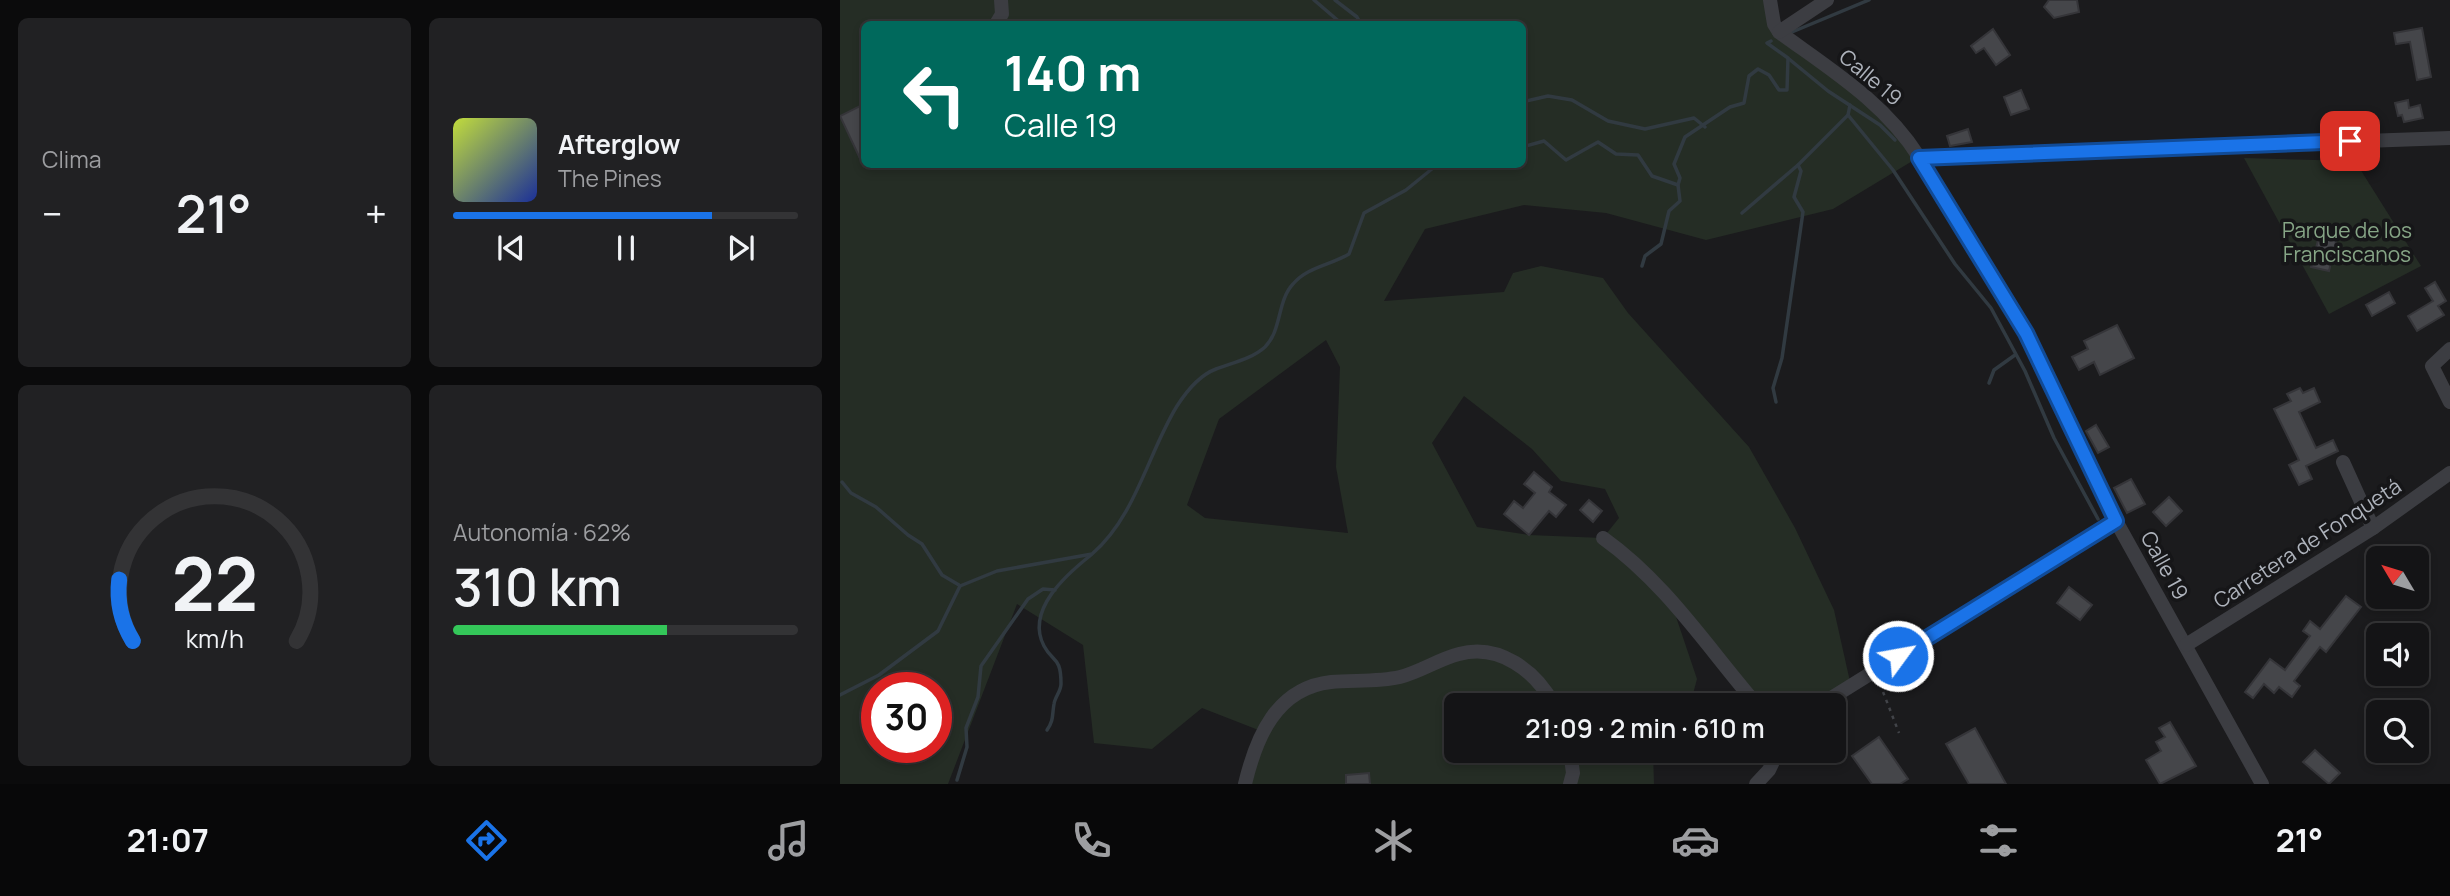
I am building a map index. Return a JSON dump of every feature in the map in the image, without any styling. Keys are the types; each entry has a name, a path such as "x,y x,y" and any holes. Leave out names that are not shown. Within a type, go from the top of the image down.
{"street":[{"path":"998,21 1002,14 1001,0"},
{"path":"1770,0 1774,24 1779,32 1827,0"},
{"name":"Calle 19","path":"1779,32 1877,106 1906,137 2026,333 2116,521 2263,784"},
{"path":"1919,158 2450,138"},
{"path":"2450,349 2432,366 2450,402"},
{"path":"2343,463 2373,528"},
{"name":"Carretera de Fonquetá","path":"2186,645 2373,528 2450,473"},
{"path":"1839,693 2116,521"},
{"path":"1603,538 1637,562 1668,593 1747,693"},
{"path":"1245,784 1253,749 1272,714 1307,689 1327,682 1399,677 1458,654 1491,652 1509,658 1527,671 1544,693"},
{"path":"1570,784 1573,773 1572,763"},
{"path":"1755,784 1772,763"}],"path":[{"path":"1875,671 1899,733"}],"green space":[{"path":"840,0 1770,0 1774,24 1855,87 1919,157 1833,209 1706,240 1606,213 1524,205 1425,229 1384,301 1504,292 1513,273 1541,266 1603,278 1628,313 1749,447 1795,528 1834,610 1851,686 1840,693 1747,693 1669,596 1697,679 1693,693 1444,693 1444,763 1653,763 1654,784 1245,784 1261,731 1202,708 1152,749 1094,743 1083,645 1017,604 948,784 840,784","holes":["1326,340 1340,367 1336,467 1348,533 1205,518 1187,505 1219,419","1464,396 1532,449 1561,481 1605,489 1619,518 1603,538 1529,535 1477,527 1432,443"]},
{"name":"Parque de los Franciscanos","path":"2244,158 2355,161 2421,266 2329,314"}],"building":[{"path":"2049,0 2077,0 2079,12 2054,18 2044,7"},
{"path":"2422,28 2431,77 2417,80 2410,42 2396,44 2394,33"},
{"path":"1993,29 2010,55 1996,65 1984,48 1976,53 1971,46"},
{"path":"2021,90 2029,109 2011,115 2004,97"},
{"path":"2408,100 2409,108 2420,105 2423,118 2404,122 2402,115 2398,116 2395,103"},
{"path":"861,106 861,161 840,116"},
{"path":"1968,129 1972,142 1950,146 1947,136"},
{"path":"2321,229 2338,233 2329,271 2311,267"},
{"path":"2435,282 2446,301 2438,306 2444,315 2417,331 2408,316 2433,301 2425,288"},
{"path":"2389,292 2395,303 2372,316 2366,305"},
{"path":"2117,325 2134,358 2100,375 2094,362 2079,370 2072,357 2088,349 2084,341"},
{"path":"2300,388 2303,393 2314,388 2320,402 2299,412 2316,448 2333,440 2338,451 2306,466 2312,479 2299,485 2289,465 2299,460 2274,409 2291,401 2287,394"},
{"path":"2096,425 2109,447 2098,453 2086,431"},
{"path":"1534,472 1552,487 1549,492 1566,505 1556,517 1549,511 1529,535 1504,514 1514,501 1523,508 1535,493 1524,484"},
{"path":"2131,479 2145,504 2127,513 2114,488"},
{"path":"2169,497 2182,511 2166,526 2153,512"},
{"path":"1589,500 1602,511 1593,522 1580,510"},
{"path":"2069,587 2092,605 2080,620 2057,603"},
{"path":"2346,596 2361,607 2326,652 2320,647 2294,681 2300,686 2292,697 2279,687 2274,693 2264,684 2253,698 2245,692 2270,659 2285,670 2310,636 2303,631 2310,621 2320,629"},
{"path":"2170,722 2196,766 2160,784 2146,760 2161,751 2156,742 2165,737 2159,728"},
{"path":"1975,728 2006,784 1969,784 1946,744"},
{"path":"1879,737 1908,779 1900,784 1872,784 1852,756"},
{"path":"2315,750 2340,773 2329,784 2303,762"},
{"path":"1369,773 1370,784 1346,784 1346,775"}],"waterway":[{"path":"1314,0 1338,21"},
{"path":"1335,0 1359,21"},
{"path":"1792,32 1869,0"},
{"path":"1526,146 1544,141 1566,160 1598,142 1616,154 1638,155 1652,176 1678,185 1680,178 1674,164 1685,137 1730,107 1744,103 1749,76 1758,69 1769,75 1779,90 1787,90 1788,58 1767,43 1771,41"},
{"path":"1789,59 1828,91 1880,125 1895,140"},
{"path":"1526,101 1548,96 1572,100 1608,121 1645,129 1694,118 1705,127"},
{"path":"1776,402 1773,388 1782,358 1803,212 1794,197 1801,171 1798,165 1848,115 1850,105"},
{"path":"1848,115 1893,170 1955,264 1991,308 2025,371 2054,438 2098,519"},
{"path":"1742,213 1798,165"},
{"path":"840,695 879,675 938,631 960,586 997,571 1092,554 1107,539 1131,503 1167,424 1189,390 1210,372 1248,358 1265,347 1274,332 1284,299 1293,284 1305,274 1349,254 1364,213 1406,190 1433,168"},
{"path":"1642,266 1645,256 1661,244 1669,211 1680,201 1678,185"},
{"path":"1989,383 1994,370 2015,355"},
{"path":"842,482 851,493 876,507 922,544 942,575 959,585"},
{"path":"1047,730 1061,687 1061,675 1058,664 1044,646 1040,619 1051,594 1091,555"},
{"path":"957,780 967,747 966,728 978,697 981,666 1028,599 1043,589 1055,590"}],"route":[{"path":"1898,656 2116,521 2026,333 1919,158 1941,155 2350,141"}]}
